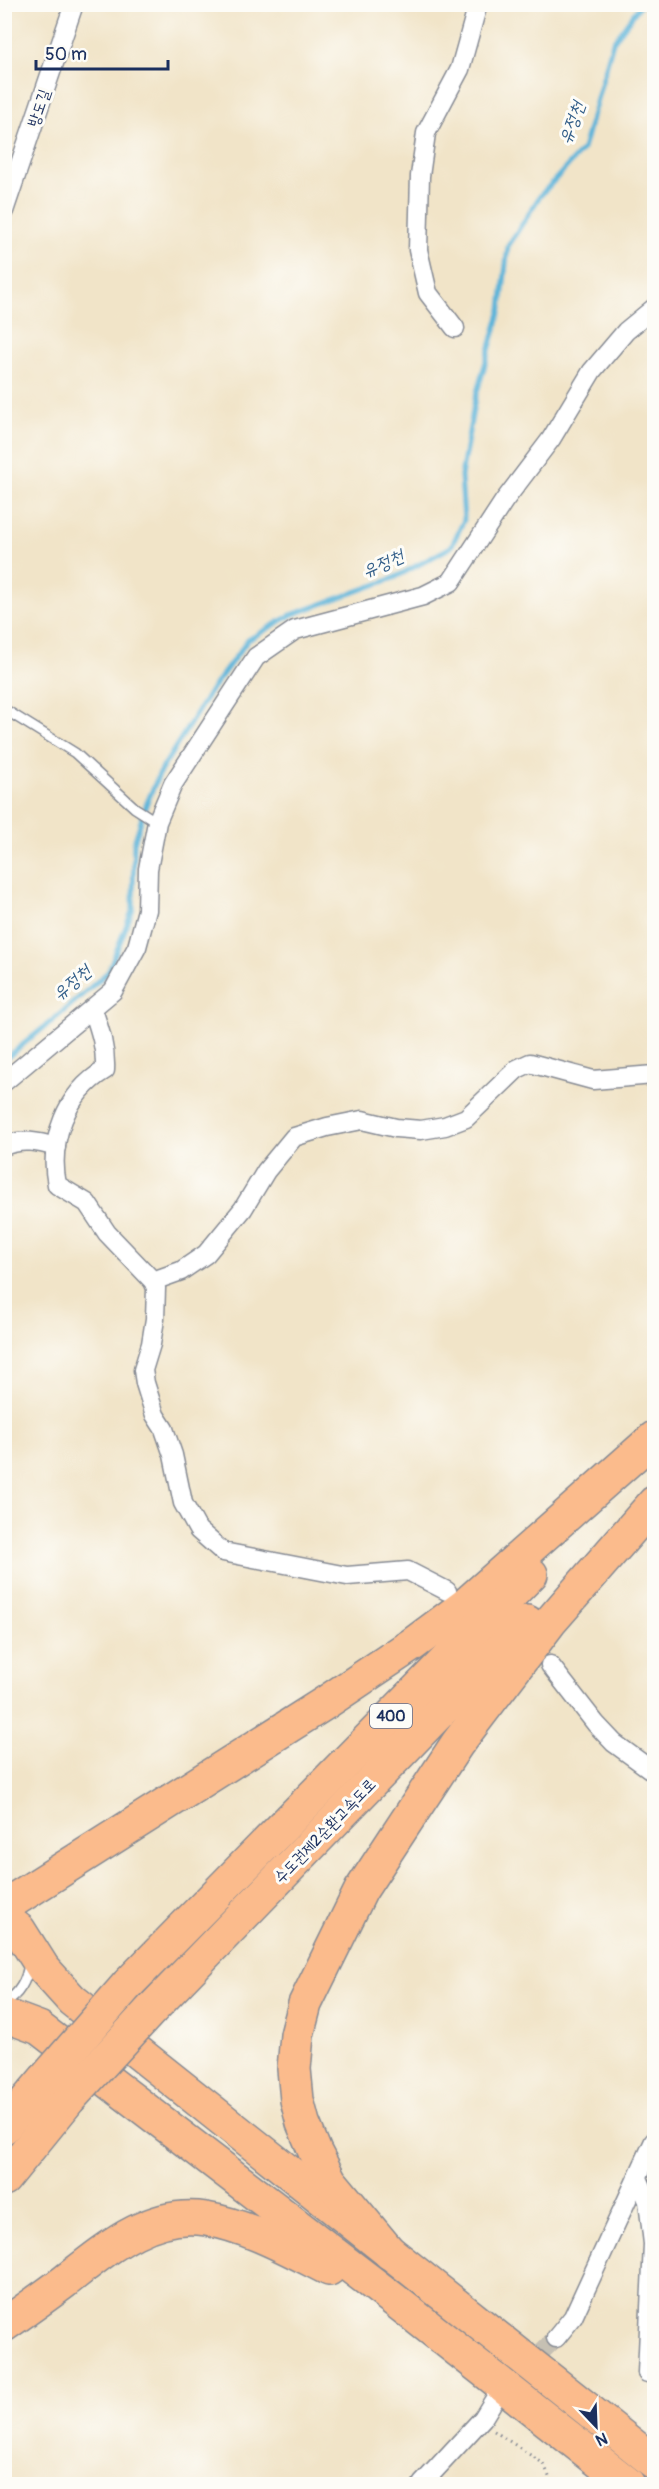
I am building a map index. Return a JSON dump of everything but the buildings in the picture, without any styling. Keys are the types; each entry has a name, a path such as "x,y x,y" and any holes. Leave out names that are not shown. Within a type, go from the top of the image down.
{"highway":[{"path":"4,1903 14,1900 326,1703 413,1644 465,1606 654,1438"},
{"name":"수도권제2순환고속도로","path":"4,2127 128,1984 654,1448"},
{"name":"수도권제2순환고속도로","path":"4,2180 69,2099 152,2009 654,1491"},
{"path":"390,2253 330,2181 303,2123 297,2100 294,2069 297,2035 306,2004 361,1890 457,1744 550,1622 654,1503"},
{"path":"4,1918 19,1930 54,1982 72,2000 654,2462"},
{"path":"4,2014 39,2028 393,2299 628,2484"},
{"path":"4,2325 112,2244 142,2229 168,2221 186,2219 205,2219 255,2235 393,2299"}],"street":[{"name":"방도길","path":"4,212 74,4"},
{"path":"455,328 428,293 418,250 420,176 426,133 460,69 478,4"},
{"path":"4,1082 113,991 136,947 147,910 148,869 157,822 173,784 256,657 295,630 423,596 451,582 504,501 551,439 592,371 626,331 654,308"},
{"path":"93,1010 106,1055 105,1070 89,1079 73,1097 61,1123 56,1147 57,1185 87,1203 107,1233 153,1281 156,1288 155,1319 151,1344 143,1370 145,1383 155,1415 164,1429 173,1455 183,1503 198,1530 223,1552 347,1576 408,1571 447,1591"},
{"path":"153,1281 181,1271 206,1254 243,1209 266,1171 294,1137 362,1120 396,1128 421,1130 445,1126 466,1118 517,1069 530,1062 593,1080 654,1075"},
{"path":"4,1146 13,1142 36,1141 56,1147"},
{"path":"550,1665 608,1737 654,1772"},
{"path":"556,2337 573,2317 654,2141"},
{"path":"638,2178 648,2201 653,2244 647,2373"},
{"path":"422,2484 483,2418 500,2392"}],"lane":[{"path":"4,709 75,753 135,808 157,822"},
{"path":"4,2002 20,1989 27,1976 30,1960 27,1944"}],"path":[{"path":"483,2418 499,2435 544,2464 552,2484"}],"waterway":[{"name":"유정천","path":"4,1060 108,972 133,909 134,843 146,805 160,772 211,690 248,640 291,615 394,578 451,547 464,520 461,476 475,399 501,309 508,246 540,196 583,149 613,42 641,4"}],"tunnel":[{"path":"499,2392 556,2338"}]}
